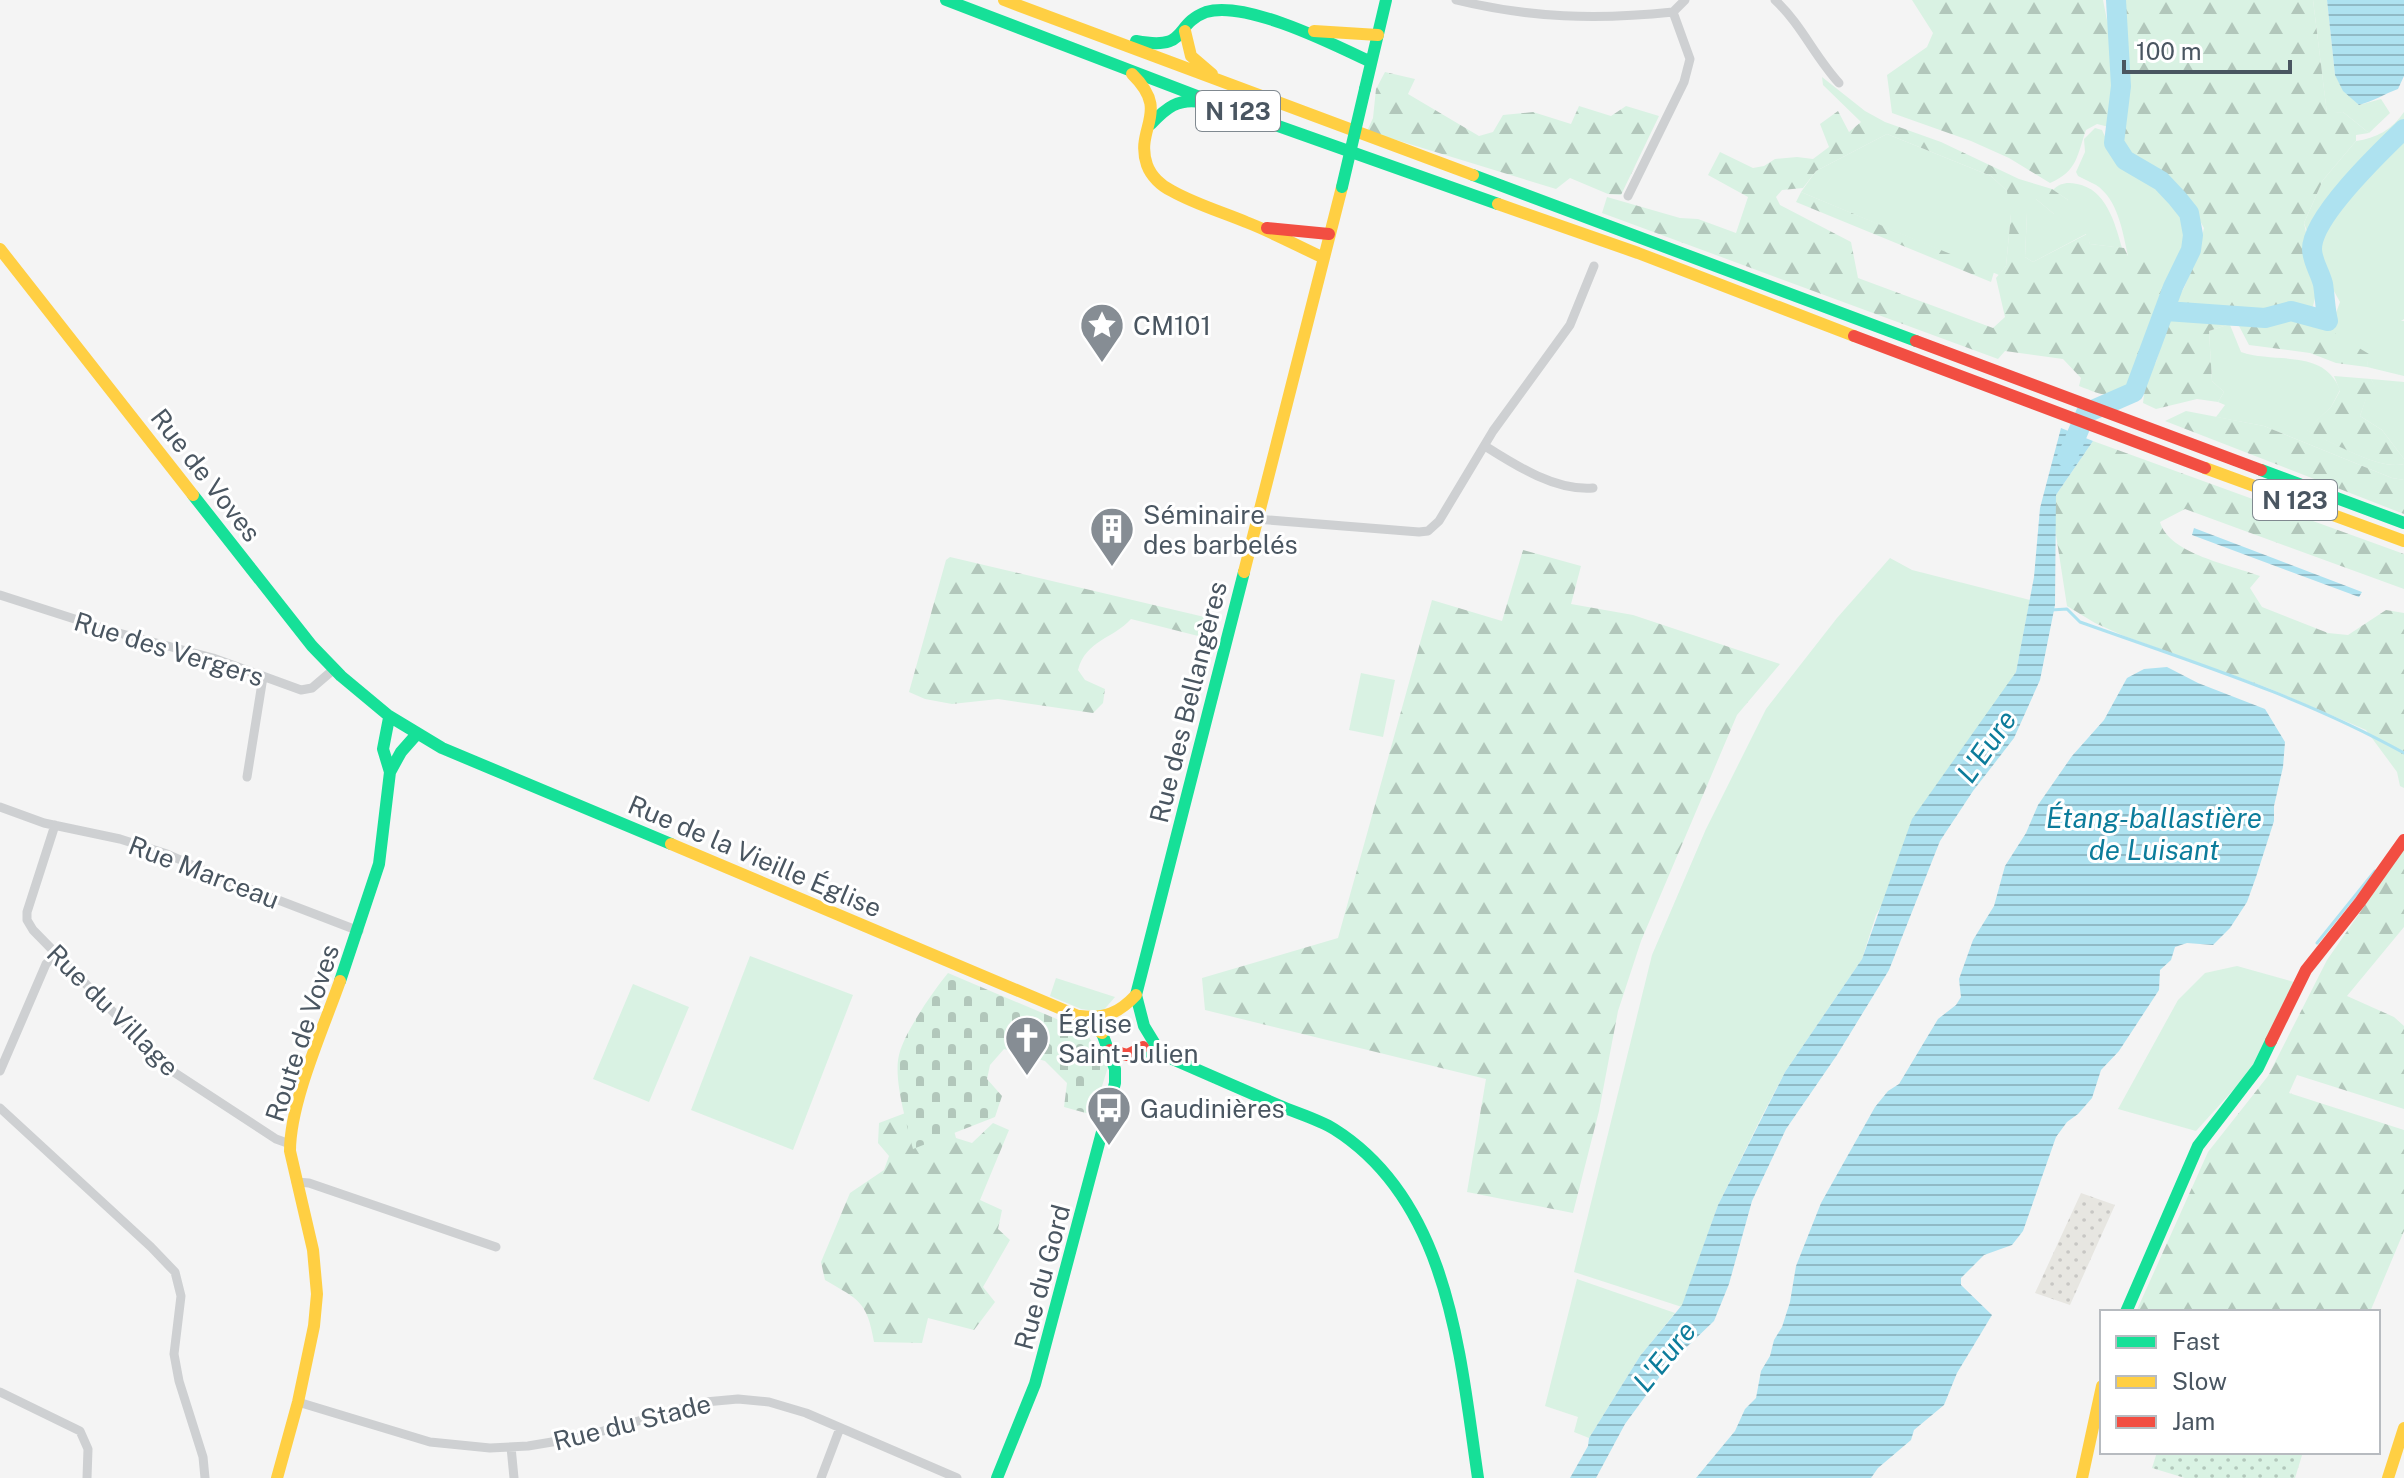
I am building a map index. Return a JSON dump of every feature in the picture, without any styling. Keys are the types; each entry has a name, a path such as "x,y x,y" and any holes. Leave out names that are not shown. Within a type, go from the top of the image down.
{"main road":[{"name":"N 123","path":"946,0 1239,112 1638,253 1997,391 2404,541"},
{"name":"N 123","path":"1004,0 2404,523"},
{"name":"Rue des Bellangères","path":"1136,995 1342,187 1386,0"},
{"path":"1055,19 1158,46 1171,43 1200,14 1216,9 1251,14 1306,31 1371,62"},
{"path":"1185,31 1191,56 1222,82"},
{"path":"1306,31 1378,35"},
{"path":"1122,67 1146,84 1150,96 1151,124 1146,166 1162,185 1324,258"},
{"path":"1151,124 1169,104 1180,100 1239,112"},
{"path":"1259,227 1329,234"},
{"name":"Rue de Voves","path":"0,249 333,670 389,718 416,735"},
{"path":"389,718 383,749 390,772"},
{"path":"359,931 379,864 390,772 401,752 416,735"},
{"name":"Rue de la Vieille Église","path":"416,735 1078,1016"},
{"path":"2127,1310 2198,1146 2258,1068 2306,970 2404,840"},
{"name":"Route de Voves","path":"277,1478 298,1402 314,1326 317,1294 313,1250 290,1144 296,1108 359,931"},
{"path":"1078,1016 1108,1018 1121,1011 1136,995"},
{"path":"1136,995 1147,1034 1161,1054"},
{"path":"1121,1011 1140,1017"},
{"path":"1078,1016 1102,1033 1115,1069 1115,1083"},
{"path":"1102,1033 1108,1018"},
{"path":"1115,1083 1147,1034"},
{"path":"1110,1050 1116,1054 1161,1054 1334,1129 1374,1162 1407,1202 1425,1234 1441,1279 1466,1395 1478,1478"},
{"name":"Rue du Gord","path":"997,1478 1035,1384 1115,1083"},
{"path":"2082,1478 2100,1393"},
{"path":"2388,1478 2404,1428"}],"street":[{"path":"1456,0 1563,18 1673,12 1685,0"},
{"path":"1775,0 1790,14 1839,83"},
{"path":"1628,196 1684,82 1690,59 1673,12"},
{"path":"1256,519 1428,531 1439,521 1485,446 1570,325 1594,266"},
{"path":"1485,446 1511,463 1556,482 1578,489 1593,488"},
{"name":"Rue des Vergers","path":"0,595 213,658 301,690 312,688 333,670"},
{"path":"247,777 263,677"},
{"name":"Rue Marceau","path":"0,807 55,825 120,839 167,854 359,931"},
{"name":"Rue du Village","path":"55,825 30,902 27,920 33,930 169,1069 276,1139 290,1144"},
{"path":"0,1071 46,964 56,953"},
{"path":"0,1108 175,1272 181,1296 174,1354 179,1381 203,1457 205,1478"},
{"path":"296,1182 309,1183 496,1247"},
{"path":"0,1392 80,1431 88,1449 87,1478"},
{"name":"Rue du Stade","path":"298,1402 430,1442 490,1448 582,1437 705,1402 738,1399 771,1402 806,1413 957,1478"},
{"path":"821,1478 840,1428"},
{"path":"511,1447 514,1478"}],"green space":[{"path":"1912,0 2103,0 2118,50 2113,128 2097,124 2086,130 2071,168 2050,183 2009,158 1971,141 1892,113 1887,75 1927,47 1933,33"},
{"path":"2118,0 2313,0 2327,113 2343,112 2369,133 2356,135 2356,141 2323,180 2304,223 2318,286 2313,306 2303,314 2369,354 2367,367 2336,363 2310,353 2249,345 2239,326 2227,325 2209,331 2212,381 2224,392 2218,402 2197,399 2156,409 2143,403 2146,378 2156,362 2174,303 2197,256 2204,228 2188,200 2170,180 2129,158 2121,144 2126,64"},
{"path":"2313,0 2327,0 2335,75 2359,105 2381,99 2390,113 2369,133 2343,112 2327,114"},
{"path":"1385,72 1415,79 1408,94 1479,136 1493,132 1503,115 1533,112 1571,124 1579,106 1611,116 1626,106 1659,116 1621,195 1608,194 1570,178 1556,189 1367,131 1373,118 1376,89"},
{"path":"1822,77 1865,111 1885,122 1941,142 2019,179 2052,189 2068,200 2063,217 2054,221 2054,214 2036,199 2008,200 2007,191 1991,176 1887,134 1816,171 1803,188 1782,190 1776,197 1780,205 1851,242 1858,278 1993,328 2005,317 1996,278 2006,266 2011,214 2017,207 2027,213 2025,257 2033,262 2087,234 2090,244 2124,248 2128,256 2138,252 2153,255 2161,261 2161,268 2171,273 2169,293 2131,389 2110,395 2094,392 2079,386 2081,378 2063,359 2005,351 1998,359 1602,213 1607,197 1680,218 1698,219 1736,233 1748,197 1708,175 1720,152 1753,168 1775,159 1813,159 1829,147 1820,124 1838,111 1849,132 1861,122 1823,85"},
{"path":"2404,112 2404,319 2401,321 2404,321 2404,376 2367,367 2368,354 2329,332 2340,302 2318,262 2304,223 2323,180 2356,141 2383,132"},
{"path":"2095,128 2102,130 2113,154 2127,172 2168,192 2180,209 2189,231 2184,251 2171,273 2128,256 2110,199 2096,185 2078,176 2076,172 2085,152 2084,139"},
{"path":"1887,134 1991,176 2007,191 2036,199 2054,214 2068,200 2053,190 2061,184 2070,183 2087,187 2108,208 2122,248 2090,244 2086,234 2033,262 2025,257 2027,213 2011,214 2006,266 1999,275 1801,192 1816,171"},
{"path":"1801,192 1994,272 1991,282 1796,202"},
{"path":"2230,325 2241,352 2298,360 2323,368 2333,377 2340,390 2331,407 2307,430 2369,459 2394,465 2404,464 2404,480 2392,478 2264,426 2216,417 2225,405 2218,402 2224,392 2212,381 2209,331"},
{"path":"2334,376 2371,379 2378,392 2366,399 2360,416 2382,430 2404,459 2404,464 2394,465 2369,459 2306,430 2331,407 2340,391"},
{"path":"2371,379 2404,382 2404,459 2382,430 2360,416 2366,398 2377,392"},
{"path":"2186,411 2264,426 2392,478 2404,480 2404,514 2165,421"},
{"path":"2093,441 2404,554 2404,589 2185,509 2160,522 2175,542 2188,550 2260,576 2250,588 2262,607 2328,633 2348,635 2386,610 2404,613 2404,788 2400,786 2397,772 2366,730 2268,688 2124,636 2067,606 2054,522 2056,495"},
{"path":"1523,550 1581,566 1571,604 1633,615 1780,664 1737,715 1641,941 1618,1011 1599,1111 1573,1213 1467,1192 1486,1079 1205,1010 1202,978 1338,938 1432,600 1502,621"},
{"path":"950,557 1213,619 1216,622 1214,634 1206,638 1131,619 1094,646 1082,660 1078,670 1085,680 1105,689 1103,703 1093,713 998,699 952,704 925,699 909,692 946,560"},
{"path":"1890,558 1912,570 2030,600 2016,672 1876,915 1862,959 1785,1072 1718,1205 1682,1307 1574,1272 1652,955 1706,829 1766,709 1837,618"},
{"path":"1361,673 1395,680 1383,737 1349,730"},
{"path":"2404,849 2404,927 2347,996 2394,1017 2404,1026 2404,1109 2297,1075 2289,1093 2404,1130 2404,1231 2371,1310 2137,1310 2208,1152 2268,1076 2327,960"},
{"path":"750,956 853,995 793,1150 691,1110"},
{"path":"2237,966 2294,982 2254,1067 2196,1131 2118,1109 2178,1000 2205,973"},
{"path":"948,973 1085,1031 1108,1067 1093,1115 1064,1107 1067,1083 1045,1061 1004,1049 990,1065 987,1079 1002,1096 995,1117 913,1149 899,1089 899,1055 913,1024"},
{"path":"1056,978 1115,997 1102,1012 1081,1009 1050,996"},
{"path":"633,984 689,1007 649,1102 593,1079"},
{"path":"946,1101 956,1138 972,1143 993,1123 1009,1130 980,1200 1002,1210 998,1229 1010,1240 983,1287 995,1302 974,1330 928,1318 922,1343 874,1342 868,1318 860,1303 825,1280 821,1262 850,1193 884,1170 889,1156 878,1143 879,1123 929,1104"},
{"path":"1577,1279 1675,1313 1640,1356 1589,1438 1574,1432 1578,1417 1545,1406"},
{"path":"2156,1454 2302,1454 2295,1478 2185,1478 2152,1468"}],"sand":[{"path":"2081,1193 2115,1205 2070,1305 2035,1293"}],"water":[{"path":"2327,0 2404,0 2404,76 2398,89 2359,105 2343,91 2335,75"},
{"path":"2061,428 2093,441 2056,495 2055,605 2040,680 2014,738 1940,841 1889,970 1837,1055 1786,1129 1752,1201 1729,1284 1714,1321 1669,1364 1625,1424 1596,1478 1570,1478 1588,1446 1589,1438 1640,1356 1682,1305 1718,1205 1785,1072 1862,959 1912,819 2016,672 2034,577 2040,508"},
{"path":"2194,528 2362,592 2359,597 2192,535"},
{"name":"Étang-ballastière de Luisant","path":"2167,667 2198,683 2265,709 2285,742 2274,821 2247,902 2230,928 2213,945 2187,943 2175,947 2171,960 2160,970 2159,990 2119,1051 2101,1070 2092,1098 2056,1137 2023,1231 2012,1245 1984,1255 1961,1278 1961,1285 1992,1315 1957,1373 1944,1405 1914,1430 1911,1440 1878,1468 1871,1478 1696,1478 1735,1431 1745,1409 1756,1398 1761,1371 1770,1356 1790,1302 1796,1266 1821,1203 1875,1107 1888,1091 1899,1084 1938,1019 1961,997 1959,979 1973,940 1994,906 2005,866 2026,833 2038,805 2072,756 2104,720 2127,678 2144,669"}],"waterway":[{"name":"L'Eure","path":"2067,458 2086,413 2134,392 2173,287 2191,250 2193,235 2189,213 2177,198 2161,181 2125,160 2114,143 2121,86 2116,0"},
{"path":"2166,311 2265,318 2291,311 2328,321 2323,284 2312,253 2315,236 2349,186 2404,129"},
{"path":"2051,610 2067,609 2080,622 2285,697 2404,753"},
{"path":"2317,943 2375,871"}],"traffic: fast":[{"path":"946,0 1239,112 1498,204"},
{"path":"1365,89 1386,0"},
{"path":"1136,41 1165,43 1173,40 1195,17 1223,10 1243,12 1289,26 1371,62"},
{"path":"1342,187 1365,89"},
{"path":"1151,124 1173,106 1201,102"},
{"path":"1473,175 1916,341"},
{"path":"2261,470 2404,523"},
{"path":"193,495 312,646 341,676 389,716 442,748 671,844"},
{"path":"1161,1054 1144,1026 1136,995 1244,572"},
{"path":"389,718 383,749 390,772"},
{"path":"340,981 379,864 390,772 401,752 416,735"},
{"path":"997,1478 1035,1384 1115,1083 1115,1069 1102,1033 1108,1018"},
{"path":"2127,1310 2198,1146 2258,1068 2271,1041"},
{"path":"1140,1050 1161,1054 1328,1125 1373,1160 1403,1197 1426,1239 1443,1285 1464,1382 1478,1478"}],"traffic: slow":[{"path":"1004,0 1473,175"},
{"path":"1185,31 1191,56 1212,74"},
{"path":"1314,31 1378,35"},
{"path":"1132,74 1149,99 1151,110 1144,152 1147,165 1157,180 1190,200 1324,258"},
{"path":"1244,572 1342,187"},
{"path":"1498,204 1638,253 1854,336"},
{"path":"0,249 193,495"},
{"path":"2205,468 2404,541"},
{"path":"671,844 1078,1016 1102,1033"},
{"path":"277,1478 298,1402 314,1326 317,1294 313,1250 290,1151 291,1132 309,1066 340,981"},
{"path":"1080,1016 1097,1017 1111,1013 1136,995"},
{"path":"2082,1478 2100,1395"},
{"path":"2388,1478 2404,1428"}],"traffic: jam":[{"path":"1267,228 1329,234"},
{"path":"1854,336 2205,468"},
{"path":"1916,341 2261,470"},
{"path":"2271,1041 2306,970 2404,840"},
{"path":"1110,1050 1127,1055 1143,1047"}],"place":[{"name":"CM101","path":"1102,364"},
{"name":"Séminaire des barbelés","path":"1112,568"},
{"name":"Église Saint-Julien","path":"1027,1077"},
{"name":"Gaudinières","path":"1109,1147"}]}
